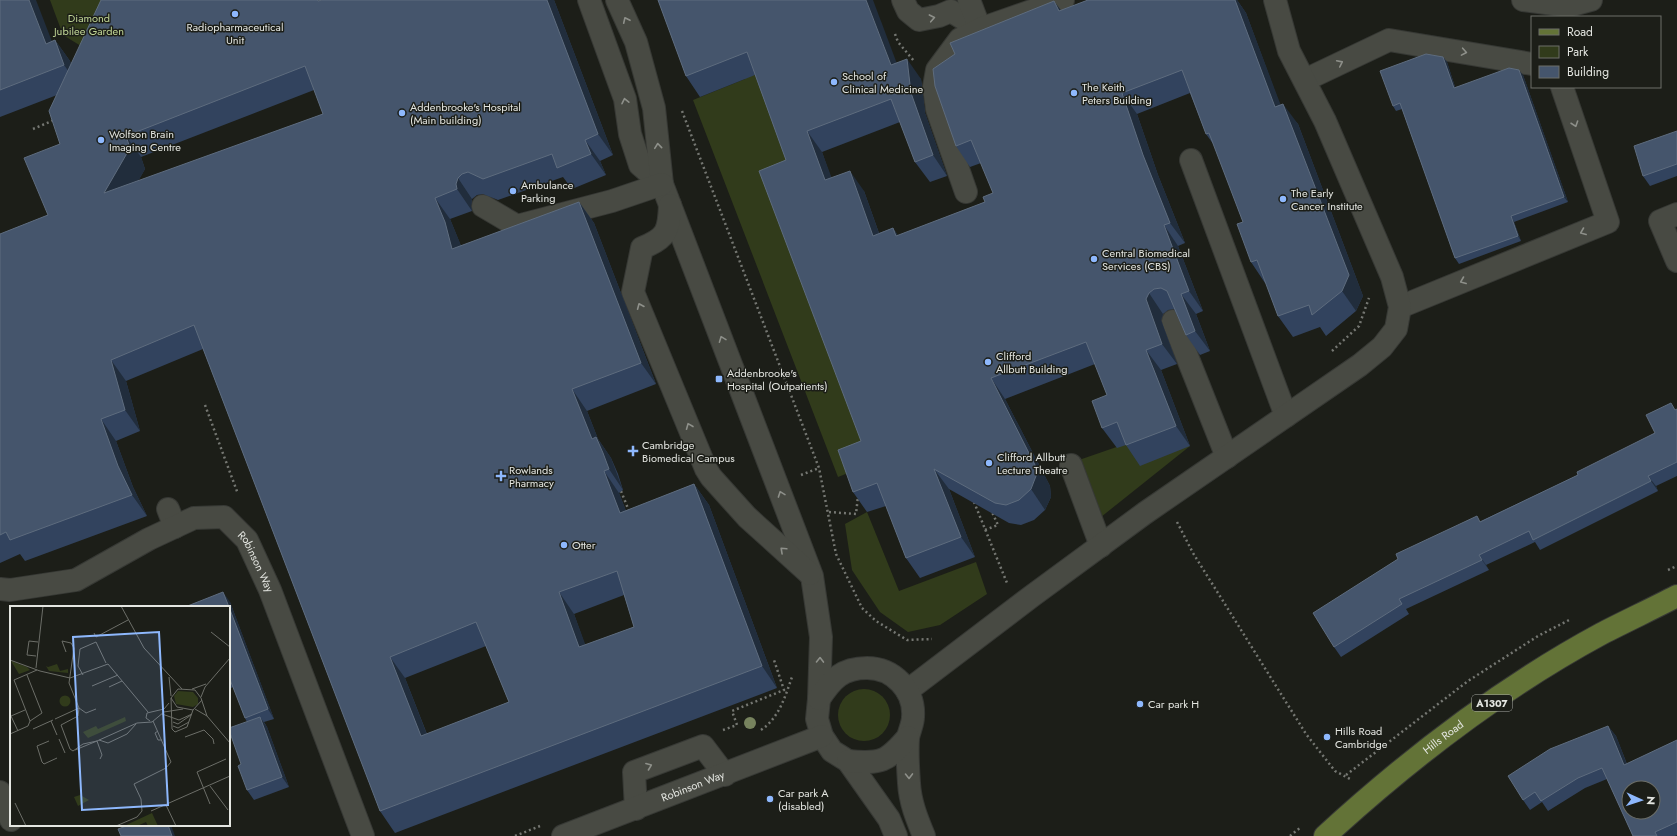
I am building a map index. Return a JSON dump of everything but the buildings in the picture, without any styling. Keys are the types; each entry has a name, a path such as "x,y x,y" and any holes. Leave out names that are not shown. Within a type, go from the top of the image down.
{"main road":[{"name":"Hills Road","path":"1325,836 1367,798 1435,745 1527,679 1600,635 1677,596"}],"street":[{"path":"589,0 625,99 630,134 640,165 666,193 812,576 821,637 817,719 822,736 832,751 848,761 871,763 893,754 908,737"},
{"path":"617,0 636,42 654,108 666,193 669,227 658,242 642,248 633,292 711,477 747,517 812,576"},
{"path":"903,0 908,11 919,20 939,16 951,11 980,29"},
{"path":"969,0 980,29"},
{"path":"966,192 937,109 934,87 937,70 960,39 980,29 1063,0"},
{"path":"907,691 1100,546 1227,456 1360,365 1382,347 1396,330 1400,307 1392,277 1325,121 1289,51 1274,0"},
{"path":"1523,0 1568,6 1591,0"},
{"path":"1305,80 1389,40 1531,64"},
{"path":"1400,307 1608,222 1562,88"},
{"path":"1191,160 1286,416"},
{"path":"483,206 517,226 612,201 666,193"},
{"path":"1677,214 1660,221 1677,261"},
{"path":"1173,321 1227,456"},
{"path":"1071,465 1100,546"},
{"name":"Robinson Way","path":"0,589 10,590 76,580 149,539 171,518 224,517 247,540 270,590 363,836"},
{"path":"819,699 830,682 842,673 856,668 874,668 892,675 901,681 912,703 913,717 908,737 909,784 914,809 924,836"},
{"name":"Robinson Way","path":"563,836 725,775 822,736"},
{"path":"636,808 634,772 703,746 725,775"},
{"path":"848,761 889,830"},
{"path":"0,792 10,824"}],"path":[{"path":"679,104 819,468 829,512 836,554 862,608 876,621 907,640 934,638"},
{"path":"33,129 62,117"},
{"path":"1326,356 1359,326 1370,300 1368,292"},
{"path":"1185,487 1176,520 1193,552 1306,734 1335,771 1346,775 1354,784"},
{"path":"829,512 856,514 859,489"},
{"path":"622,491 630,514"},
{"path":"973,501 1008,587"},
{"path":"985,530 998,524 992,512"},
{"path":"703,746 715,733 737,725 732,710 784,690 774,660"},
{"path":"758,732 770,724 782,705 793,676"},
{"path":"1346,775 1366,760"}],"green space":[{"name":"Diamond Jubilee Garden","path":"50,0 127,0 81,46 63,35"},
{"path":"753,49 794,162 876,462 838,477 693,100 745,79"},
{"path":"1131,442 1190,446 1101,517 1079,460"},
{"path":"867,512 899,591 976,562 987,594 940,625 908,632 880,612 852,570 845,524"},
{"path":"864,689 874,691 882,697 888,705 890,715 888,725 882,733 874,739 864,741 854,739 846,733 840,725 838,715 840,705 846,697 854,691"}],"place":[{"name":"Radiopharmaceutical Unit","path":"235,14"},
{"name":"School of Clinical Medicine","path":"834,82"},
{"name":"The Keith Peters Building","path":"1074,93"},
{"name":"Addenbrooke's Hospital (Main building)","path":"402,113"},
{"name":"Wolfson Brain Imaging Centre","path":"101,140"},
{"name":"Ambulance Parking","path":"513,191"},
{"name":"The Early Cancer Institute","path":"1283,199"},
{"name":"Central Biomedical Services (CBS)","path":"1094,259"},
{"name":"Clifford Allbutt Building","path":"988,362"},
{"name":"Addenbrooke's Hospital (Outpatients)","path":"719,379"},
{"name":"Cambridge Biomedical Campus","path":"633,451"},
{"name":"Clifford Allbutt Lecture Theatre","path":"989,463"},
{"name":"Rowlands Pharmacy","path":"501,476"},
{"name":"Otter","path":"564,545"},
{"name":"Car park H","path":"1140,704"},
{"name":"Hills Road Cambridge","path":"1327,737"},
{"name":"Car park A (disabled)","path":"770,799"}]}
